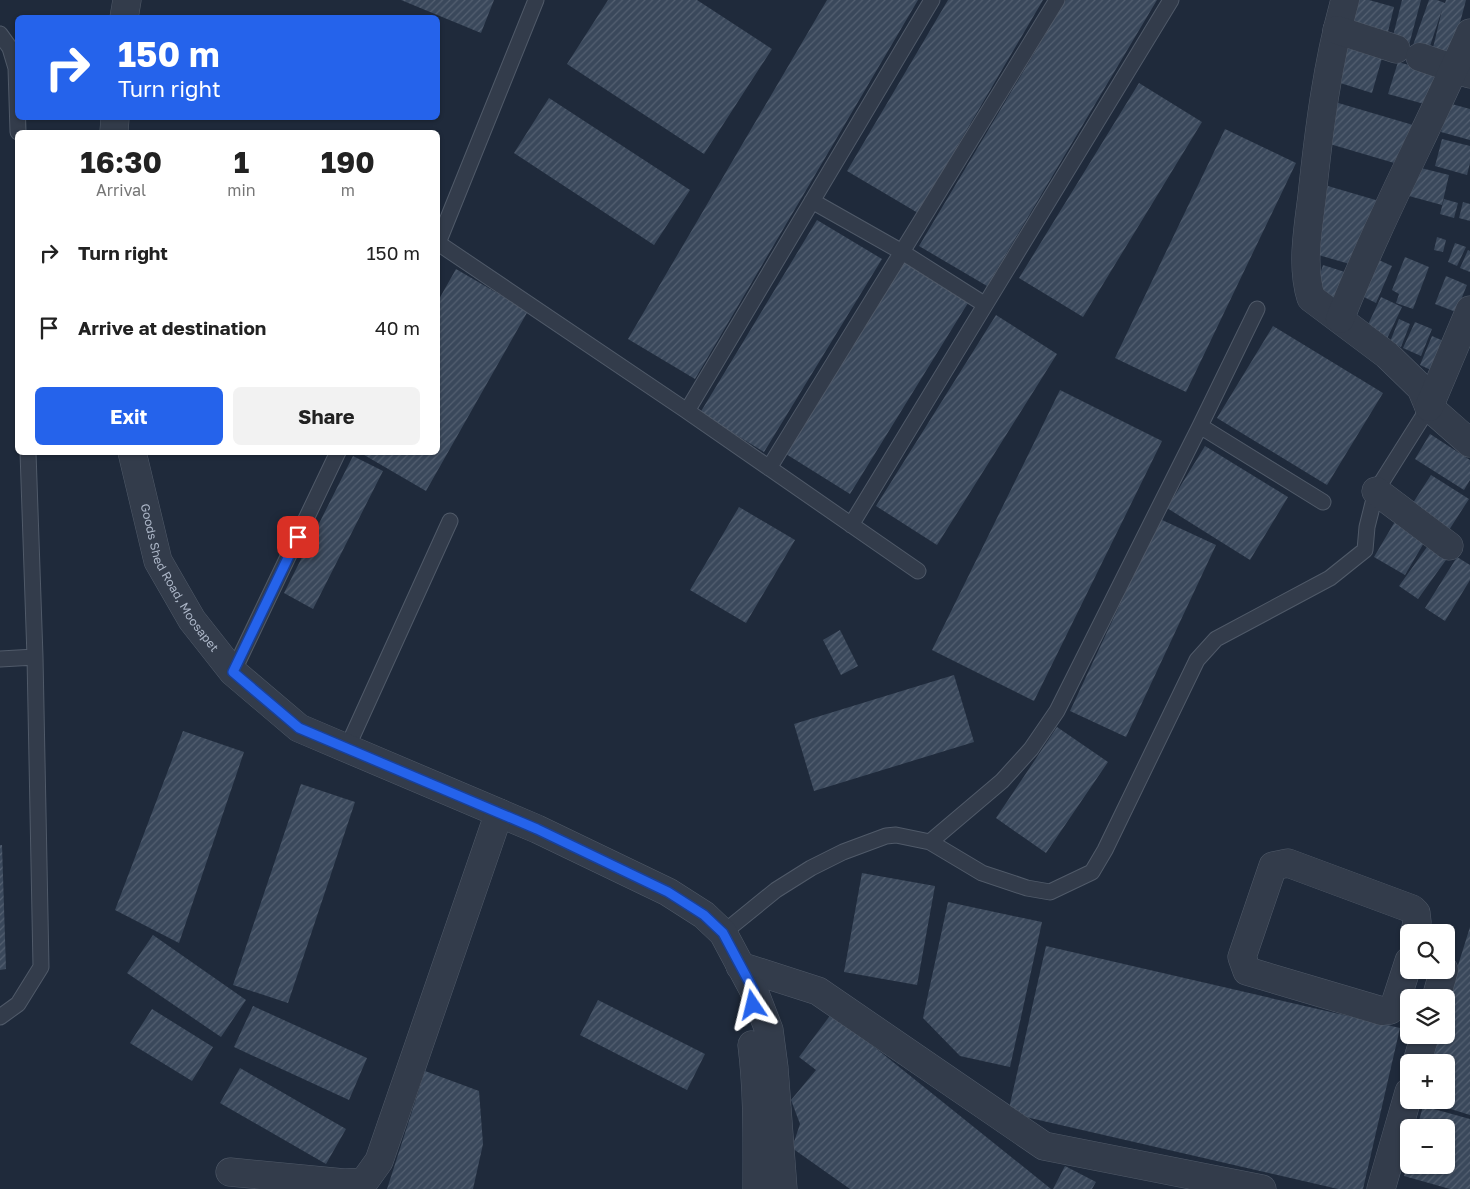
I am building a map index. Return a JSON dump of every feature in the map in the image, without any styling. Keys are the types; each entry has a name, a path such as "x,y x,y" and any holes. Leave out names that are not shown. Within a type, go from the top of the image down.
{"street":[{"path":"124,15 127,0"},
{"path":"1345,0 1337,30 1318,139 1306,250 1307,284 1311,298 1387,355 1421,388 1429,407 1470,443"},
{"path":"1337,30 1462,71"},
{"path":"1340,319 1395,192 1462,71 1470,33"},
{"path":"1429,407 1470,310"},
{"name":"Goods Shed Road, Moosapet","path":"133,455 158,561 192,620 233,672 299,728 537,829 668,892 704,915 723,933 754,991 769,1030 786,1187"},
{"path":"1376,491 1449,546"},
{"path":"230,1172 344,1183 364,1182 379,1161 499,813"},
{"path":"1405,979 1395,1004 1390,1010 1382,1011 1247,971 1242,957 1273,866 1280,864 1288,863 1412,910 1416,913 1417,924"},
{"path":"740,966 818,991 1044,1146 1262,1189"},
{"path":"754,991 751,1033 756,1080 757,1186 786,1187"},
{"path":"1381,1189 1404,1109"}],"lane":[{"path":"440,238 536,0"},
{"path":"687,411 932,0"},
{"path":"769,468 1057,0"},
{"path":"851,525 1171,0"},
{"path":"0,34 10,48 15,65"},
{"path":"812,201 902,252 984,304"},
{"path":"440,244 687,411 918,571"},
{"path":"930,842 1002,782 1031,749 1057,710 1257,309"},
{"path":"723,933 776,890 811,868 843,852 886,836 896,835 930,842 982,873 1027,888 1050,892 1092,872 1106,850 1197,660 1216,639 1330,578 1365,550 1367,527 1376,491 1429,407"},
{"path":"1200,426 1323,502"},
{"path":"0,1017 18,1004 41,967 35,657 28,455"},
{"path":"233,672 337,455"},
{"path":"347,748 450,521"},
{"path":"0,659 35,657"}],"building":[{"path":"401,0 494,0 481,33"},
{"path":"608,0 697,0 772,49 704,154 567,64"},
{"path":"827,0 918,0 695,379 628,339"},
{"path":"948,0 1043,0 918,213 847,171"},
{"path":"1066,0 1157,0 987,286 919,246"},
{"path":"1354,0 1369,0 1394,7 1387,36 1347,25"},
{"path":"1402,0 1421,0 1409,45 1392,40"},
{"path":"1429,0 1445,3 1446,0 1466,0 1452,53 1433,48 1442,10 1428,52 1412,48"},
{"path":"1347,48 1382,58 1372,93 1337,82"},
{"path":"1398,62 1437,73 1428,105 1388,94"},
{"path":"1139,83 1202,122 1083,317 1019,278"},
{"path":"549,98 690,190 654,245 514,153"},
{"path":"1335,102 1413,125 1401,165 1323,142"},
{"path":"1448,103 1470,109 1470,140 1441,132"},
{"path":"1225,129 1296,163 1186,392 1115,358"},
{"path":"1442,139 1470,146 1470,163 1467,175 1435,166"},
{"path":"1417,167 1449,175 1442,205 1409,196"},
{"path":"1328,186 1379,201 1360,267 1308,252"},
{"path":"1444,199 1458,203 1454,218 1440,214"},
{"path":"1463,202 1470,204 1470,221 1459,218"},
{"path":"817,220 882,259 764,452 700,413"},
{"path":"1437,237 1446,240 1443,252 1434,250"},
{"path":"1455,243 1466,247 1457,266 1448,262"},
{"path":"1468,250 1470,251 1470,272 1460,268"},
{"path":"1372,257 1392,266 1376,303 1356,293"},
{"path":"1405,257 1429,267 1413,309 1396,303 1399,294 1392,290"},
{"path":"907,258 971,298 850,494 786,454"},
{"path":"1323,265 1351,274 1342,305 1313,296"},
{"path":"456,269 528,311 426,491 364,455 440,455 440,297"},
{"path":"1446,276 1467,285 1456,312 1435,304"},
{"path":"1381,297 1402,307 1385,343 1364,333"},
{"path":"996,315 1057,354 937,545 876,506"},
{"path":"1399,319 1410,324 1401,347 1390,342"},
{"path":"1415,322 1432,329 1421,356 1403,348"},
{"path":"1273,326 1383,393 1327,485 1217,418"},
{"path":"1432,336 1446,342 1433,371 1420,365"},
{"path":"1060,390 1162,441 1034,701 932,650"},
{"path":"1430,434 1470,460 1470,480 1464,490 1415,459"},
{"path":"1205,446 1288,497 1250,560 1167,508"},
{"path":"353,456 383,471 313,609 284,593"},
{"path":"1431,475 1469,499 1449,530 1411,506"},
{"path":"739,507 795,540 746,623 690,590"},
{"path":"1397,518 1428,536 1405,575 1374,557"},
{"path":"1160,519 1216,545 1126,737 1070,711"},
{"path":"1432,540 1451,553 1418,599 1399,586"},
{"path":"1457,557 1470,565 1470,580 1445,621 1425,608"},
{"path":"840,630 858,666 841,675 823,640"},
{"path":"954,675 974,742 814,791 794,724"},
{"path":"1057,727 1108,762 1046,853 996,818"},
{"path":"183,731 244,752 179,943 115,910"},
{"path":"301,784 355,802 288,1003 233,985"},
{"path":"0,845 2,845 6,969 0,970"},
{"path":"862,873 935,886 917,985 844,972"},
{"path":"948,902 1042,922 1010,1067 960,1056 923,1018"},
{"path":"1470,927 1470,1115 1451,1109 1455,1109 1455,1054 1431,1054 1434,1044 1455,1044 1455,989 1451,989"},
{"path":"153,935 246,1000 221,1037 127,973"},
{"path":"1046,946 1400,1028 1363,1189 1338,1189 1008,1113"},
{"path":"598,1000 705,1054 687,1090 580,1035"},
{"path":"253,1006 367,1058 349,1100 234,1047"},
{"path":"152,1009 213,1047 192,1081 130,1043"},
{"path":"832,1013 1051,1189 850,1189 792,1148 800,1124 791,1100 816,1070 799,1057"},
{"path":"240,1068 346,1129 326,1164 220,1103"},
{"path":"425,1071 479,1091 483,1144 473,1189 387,1189"},
{"path":"1422,1109 1434,1109 1470,1119 1470,1189 1450,1189 1404,1176 1404,1174 1455,1174 1455,1119 1419,1119"},
{"path":"1065,1166 1096,1182 1092,1189 1053,1189"}],"route":[{"path":"298,537 233,672 299,728 537,829 668,892 704,915 723,933 754,991 753,1005"}]}
